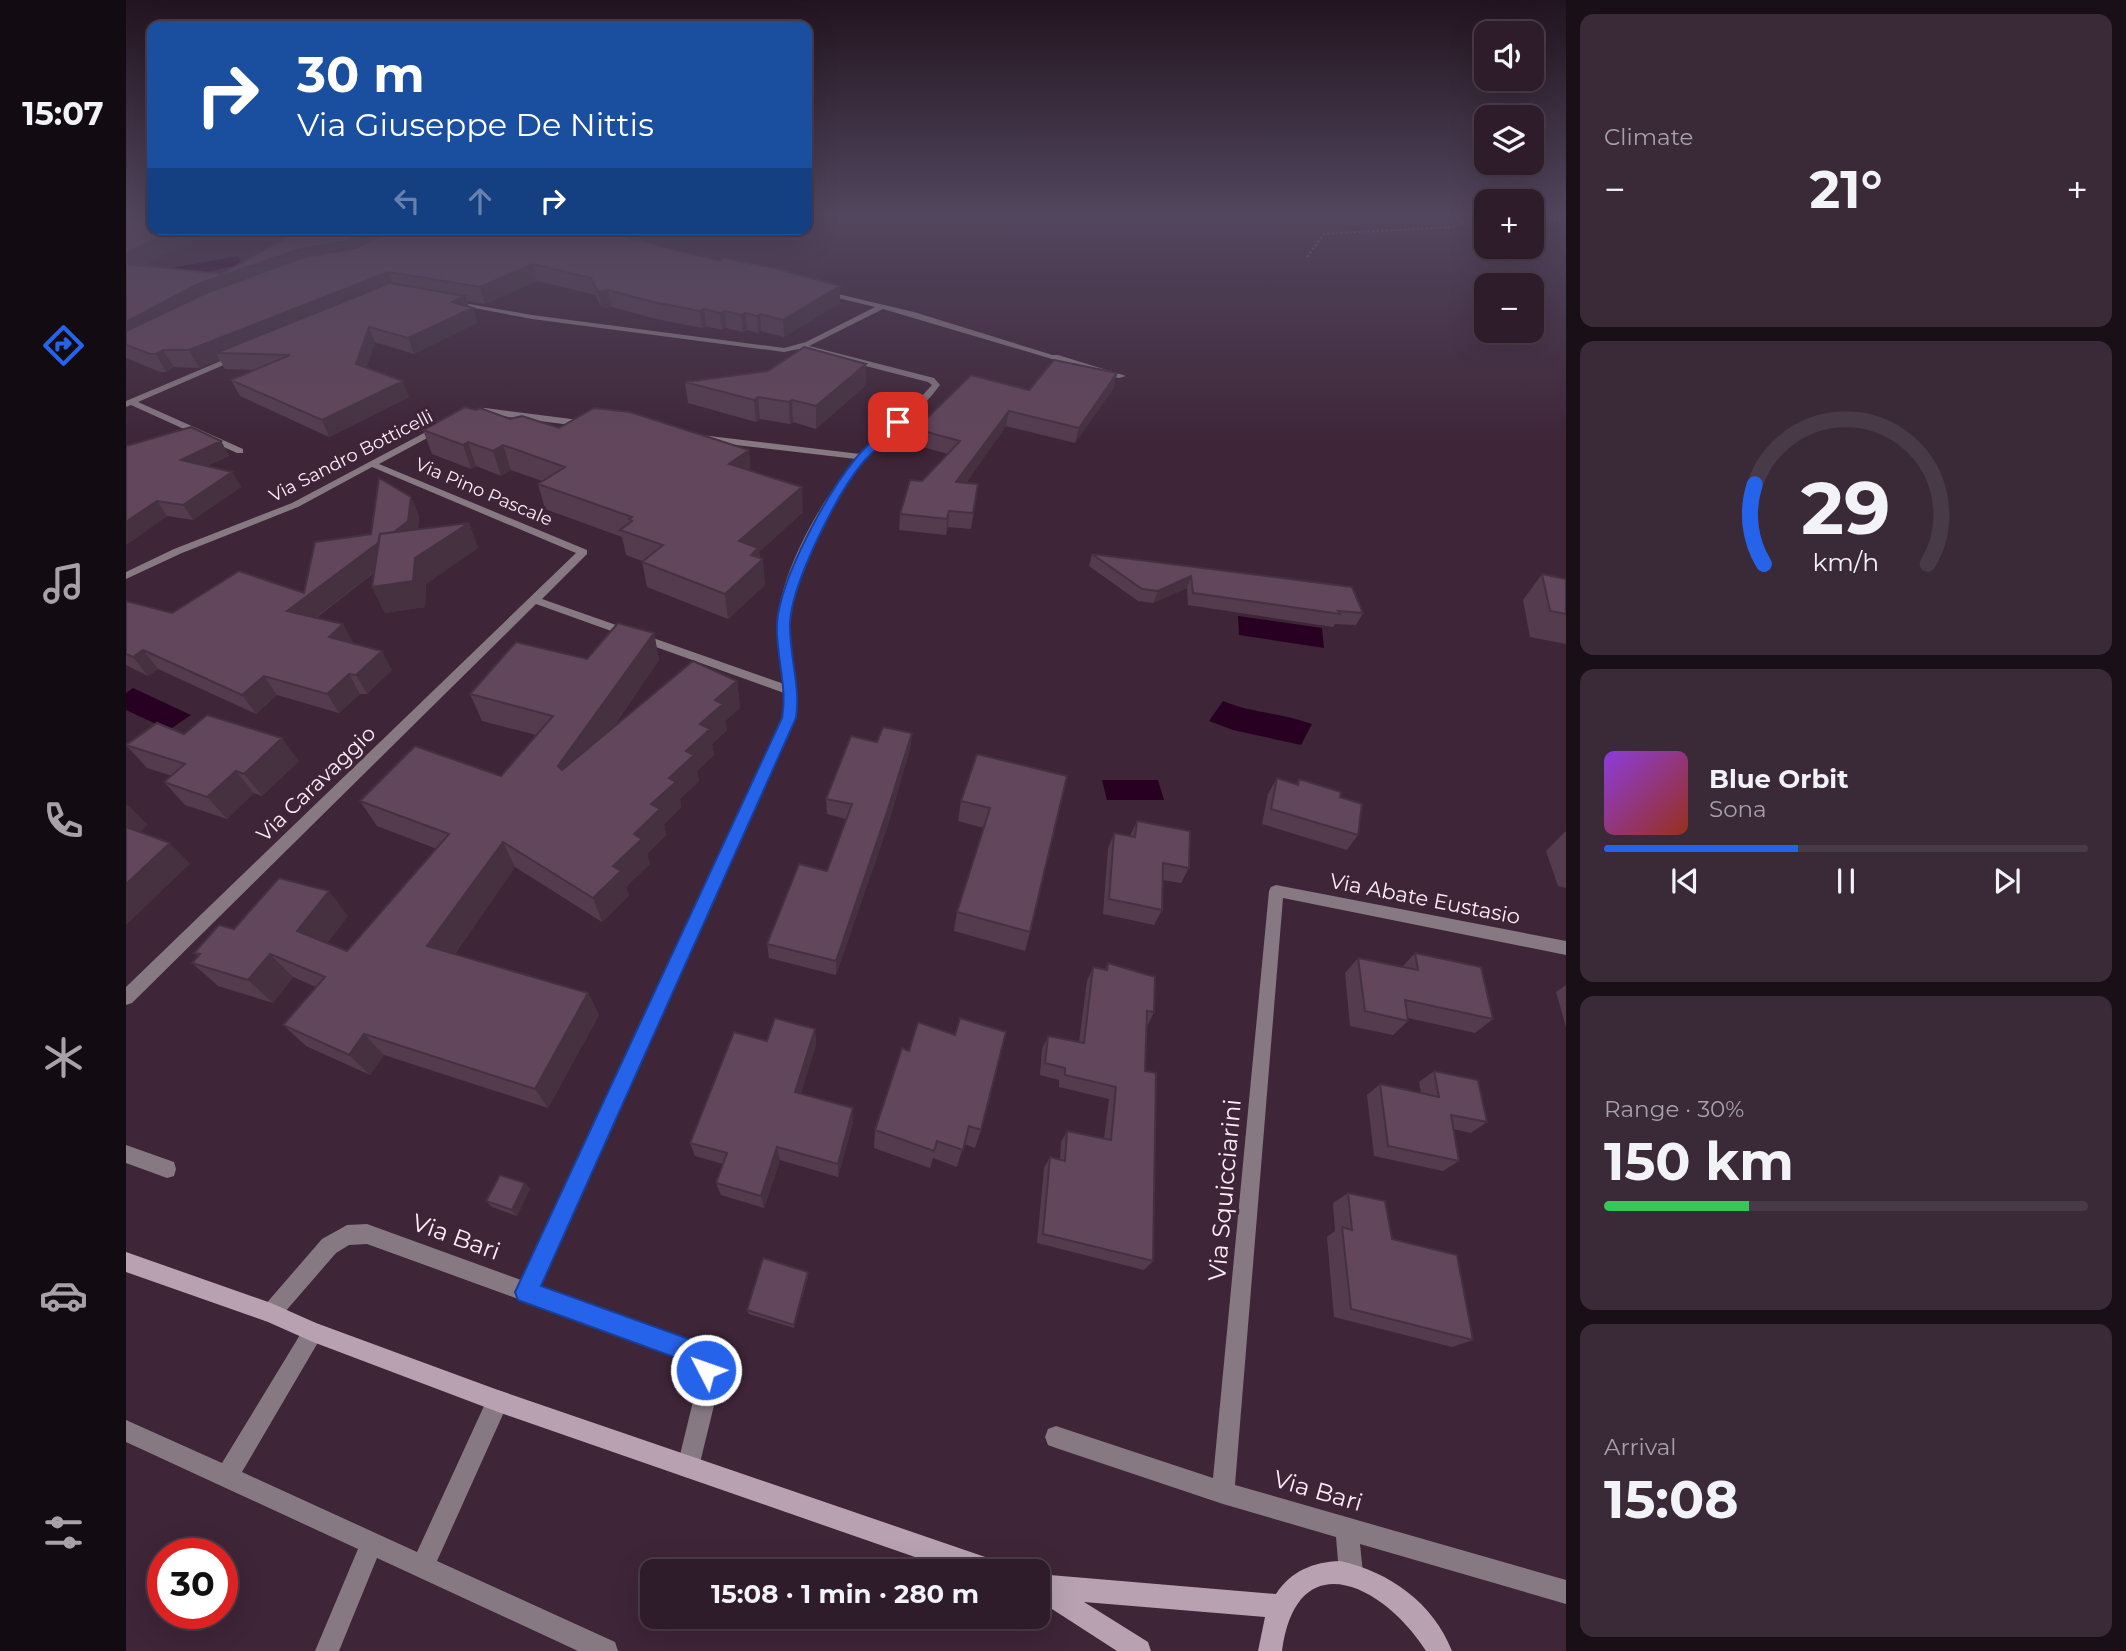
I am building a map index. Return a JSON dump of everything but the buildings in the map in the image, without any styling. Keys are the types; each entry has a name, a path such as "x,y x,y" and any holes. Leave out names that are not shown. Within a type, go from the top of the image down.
{"main road":[{"path":"126,1262 271,1313 313,1332 498,1401 956,1559"},
{"path":"1270,1651 1270,1636 1279,1606 1298,1583 1322,1572 1351,1573 1383,1588 1413,1612 1441,1650"},
{"path":"1050,1587 1279,1606"},
{"path":"1050,1594 1139,1651"}],"street":[{"path":"826,292 1122,376"},
{"path":"446,302 532,317 776,349 802,347 930,380 936,385 862,457 832,503 797,568 787,595 783,622 790,691 789,718 782,737 526,1292"},
{"path":"802,347 881,307"},
{"path":"128,403 244,355"},
{"path":"128,403 240,451"},
{"path":"126,415 146,409"},
{"path":"469,413 593,424"},
{"name":"Via Sandro Botticelli","path":"126,576 170,555 295,505 453,421"},
{"path":"191,439 204,435"},
{"path":"687,436 862,457"},
{"name":"Via Pino Pascale","path":"372,464 583,552"},
{"name":"Via Caravaggio","path":"126,998 583,552"},
{"path":"535,600 790,691"},
{"name":"Via Abate Eustasio","path":"1276,891 1566,948"},
{"name":"Via Squicciarini","path":"1223,1493 1276,891"},
{"path":"126,1154 167,1169"},
{"name":"Via Bari","path":"271,1313 329,1246 347,1235 367,1234 688,1350 706,1370 708,1385 688,1467"},
{"path":"227,1476 313,1332"},
{"path":"423,1566 498,1401"},
{"path":"126,1430 606,1651"},
{"name":"Via Bari","path":"1056,1437 1223,1493 1566,1592"},
{"path":"1347,1528 1351,1573"},
{"path":"327,1651 372,1543"}],"shaded area":[{"path":"1238,616 1322,628 1324,648 1239,635"},
{"path":"133,688 191,715 169,730 126,710 126,693"},
{"path":"1223,701 1312,724 1301,745 1233,730 1209,721"},
{"path":"1102,780 1158,780 1164,800 1107,800"}],"route":[{"path":"706,1370 688,1350 526,1292 782,737 792,703 783,622 787,595 797,568 848,475 862,457 898,422"}]}
